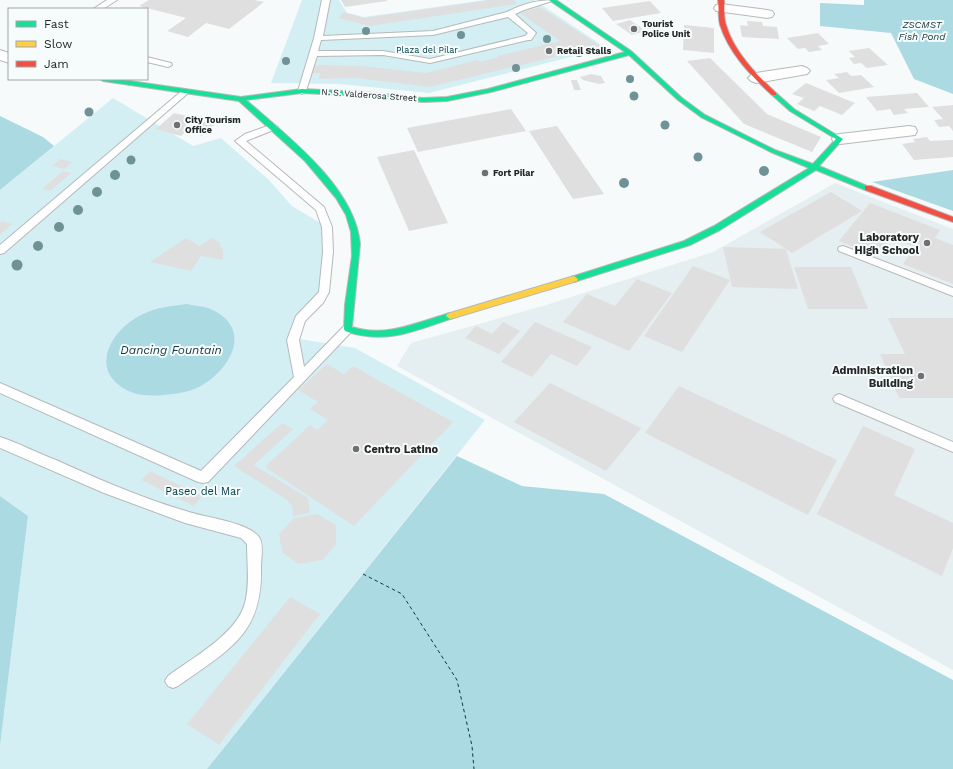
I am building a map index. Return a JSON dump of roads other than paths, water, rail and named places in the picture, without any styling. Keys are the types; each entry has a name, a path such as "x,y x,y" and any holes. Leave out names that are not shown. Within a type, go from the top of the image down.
{"street":[{"path":"551,0 610,38 630,53 686,104 715,123 814,168 953,220"},
{"path":"768,14 721,4 723,24 739,55 756,78 792,110 840,139 909,130"},
{"name":"N. S. Valderosa Street","path":"109,80 184,92 241,99 302,91 357,93 423,100 447,99 489,91 630,53"},
{"path":"756,78 802,72"},
{"path":"241,99 300,152 344,202 351,217 355,231 355,248 347,316 348,329 358,334 368,335 393,333 646,257 687,243 716,228 814,168 840,139"}],"lane":[{"path":"100,8 112,0"},
{"path":"302,91 314,54 326,0"},
{"path":"318,38 374,37 433,33 510,14 521,8 551,0"},
{"path":"314,54 383,53 430,61 528,38 532,33 510,14"},
{"path":"148,59 168,65"},
{"path":"0,251 184,92"},
{"path":"273,127 248,136 240,141 275,169 320,209 327,227 328,252 324,292 319,300 300,319 293,340 300,376"},
{"path":"843,248 953,292"},
{"path":"0,388 203,478 300,376 348,329"},
{"path":"839,399 953,447"},
{"path":"0,442 116,491 184,517 245,533 254,542 254,594 246,619 224,642 173,681"}],"water":[{"name":"ZSCMST Fish Pond","path":"864,0 953,0 953,94 914,79 891,33 820,26 820,3 864,5"},
{"path":"0,116 43,137 54,146 0,190"},
{"path":"953,170 953,211 872,182"},
{"name":"Dancing Fountain","path":"187,304 208,308 222,316 231,325 234,336 234,348 229,359 221,370 211,379 195,389 173,394 156,396 139,394 131,392 117,384 110,374 106,363 108,352 113,341 121,330 131,321 148,312 165,307"},
{"path":"457,456 522,486 604,494 953,680 953,769 207,769"},
{"path":"0,496 28,516 0,746"}],"place":[{"name":"Tourist Police Unit","path":"634,29"},
{"name":"Retail Stalls","path":"549,51"},
{"name":"City Tourism Office","path":"177,125"},
{"name":"Fort Pilar","path":"485,173"},
{"name":"Laboratory High School","path":"927,243"},
{"name":"Administration Building","path":"921,376"},
{"name":"Centro Latino","path":"356,449"}],"park label":[{"name":"Plaza del Pilar","path":"427,50"},
{"name":"Paseo del Mar","path":"203,491"}]}
